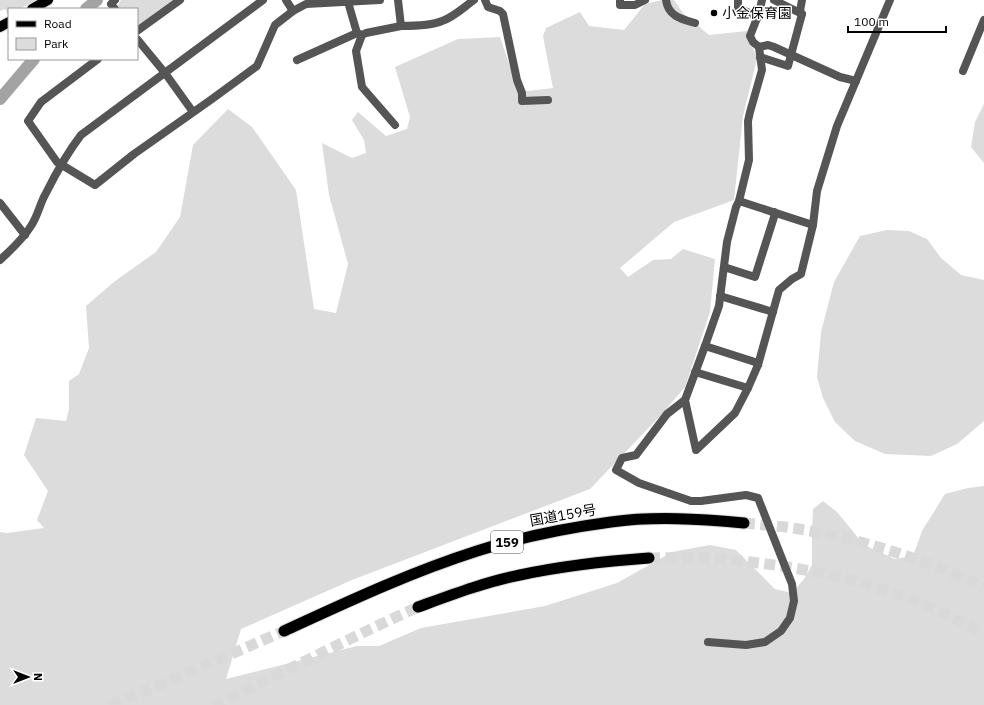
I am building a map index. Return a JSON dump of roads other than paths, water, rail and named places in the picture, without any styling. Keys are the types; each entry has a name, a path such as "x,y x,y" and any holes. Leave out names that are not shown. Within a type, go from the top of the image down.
{"highway":[{"name":"国道159号","path":"284,631 379,588 444,562 496,545 539,534 612,522 642,519 690,519 744,522"},
{"name":"159","path":"418,607 518,575 586,564 649,558"}],"main road":[{"path":"34,8 48,0"}],"street":[{"path":"114,8 111,4 115,0"},
{"path":"138,30 180,0"},
{"path":"0,260 24,235 35,219 45,194 81,135 262,0"},
{"path":"286,0 293,11"},
{"path":"97,60 41,102 28,121 57,162 95,185 134,154 258,66 275,25 293,11 306,4 380,0"},
{"path":"398,0 401,26"},
{"path":"297,60 359,34 401,26 441,22 453,16 474,0"},
{"path":"485,0 488,7 503,14 517,80 522,93 522,101 548,100"},
{"path":"620,0 620,5 634,5 645,0"},
{"path":"666,0 666,5 672,14 681,19 695,23"},
{"path":"738,0 738,8 758,17"},
{"path":"708,642 751,644 765,642 781,631 790,618 793,609 794,592 792,584 758,498 746,495 691,501 639,483 616,470 622,458 636,455 668,414 685,400 718,306 727,242 749,160 748,121 762,70 759,47 753,42 750,36 758,17 762,0"},
{"path":"774,0 802,14"},
{"path":"760,57 788,66 802,14 800,11 802,0"},
{"path":"685,400 696,450 734,413 748,388 758,365 779,290 801,274 813,225 817,190 837,126 890,0"},
{"path":"348,2 359,34 356,50 362,87 395,125"},
{"path":"963,71 984,20"},
{"path":"138,40 165,73 193,112"},
{"path":"759,47 768,45 840,77 856,81"},
{"path":"739,201 813,225"},
{"path":"0,203 24,235"},
{"path":"724,267 755,277 774,212"},
{"path":"720,296 772,312"},
{"path":"705,346 755,362 758,365"},
{"path":"695,372 748,388"}],"waterway":[{"path":"87,8 97,0"},
{"path":"0,99 33,60"}],"tunnel":[{"path":"744,523 799,529 846,538 917,559 984,587"},
{"path":"649,558 717,559 784,566 817,572 850,580 915,601 984,632"},
{"path":"213,705 418,607"},
{"path":"110,705 284,631"}],"place":[{"name":"小金保育園","path":"714,13"}]}
